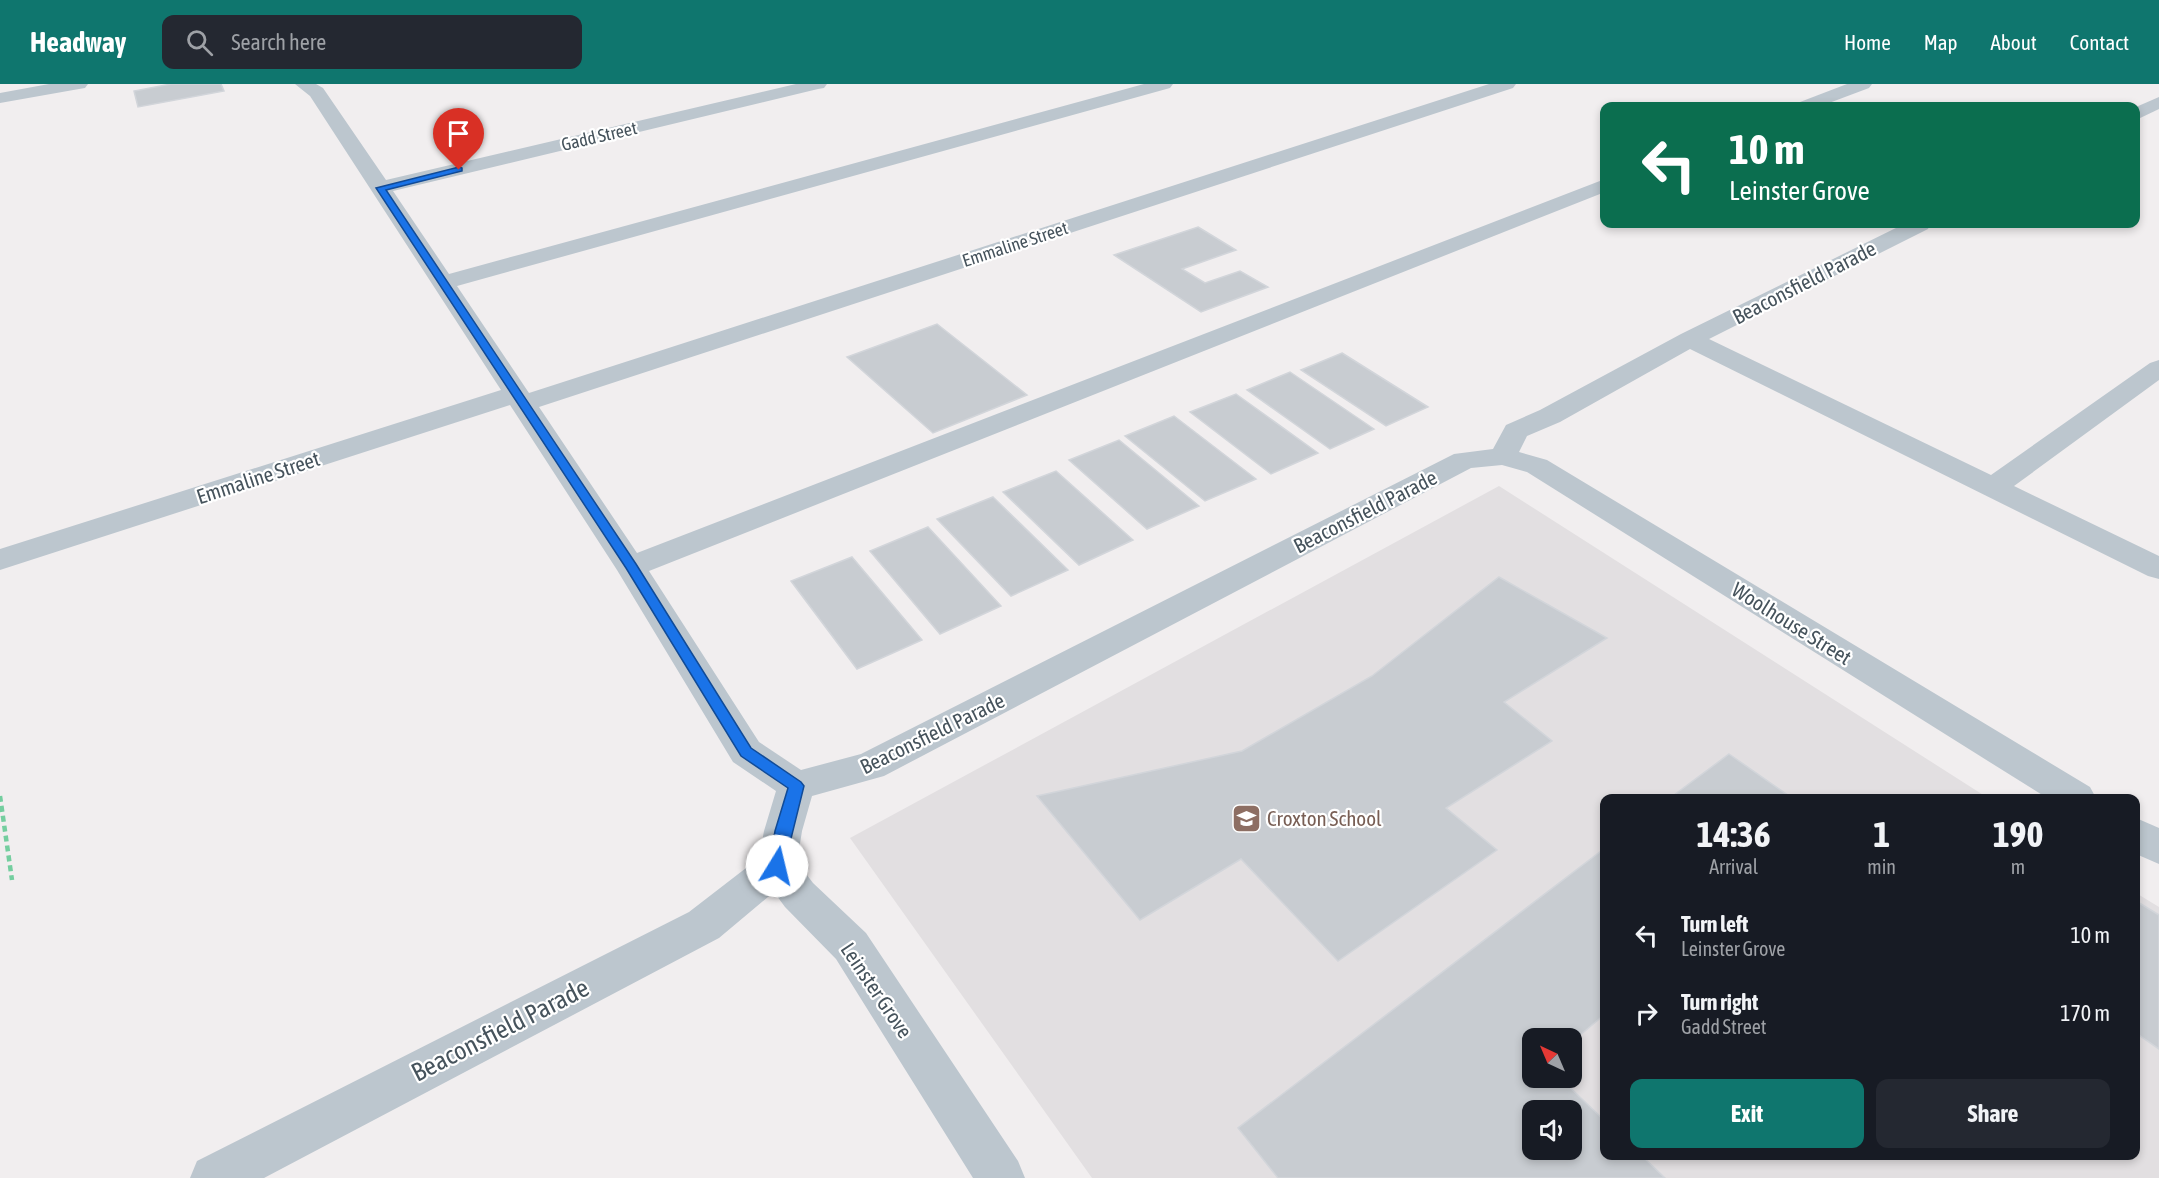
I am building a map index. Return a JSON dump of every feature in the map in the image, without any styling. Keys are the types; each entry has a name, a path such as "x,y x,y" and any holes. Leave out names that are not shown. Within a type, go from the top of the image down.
{"street":[{"path":"0,98 79,84"},
{"name":"Gadd Street","path":"380,188 818,84"},
{"path":"442,283 1164,84"},
{"name":"Emmaline Street","path":"0,560 519,399 1507,84"},
{"path":"1816,102 1863,84"},
{"path":"312,87 631,567 746,752 796,786 783,831 777,866"},
{"path":"2140,112 2159,102"},
{"path":"631,567 1600,187"},
{"name":"Beaconsfield Parade","path":"796,786 871,766 1464,460 1503,456 1516,431 1550,416 1690,339 1912,228"},
{"path":"1690,339 2159,569"},
{"path":"1992,488 2159,368"},
{"name":"Woolhouse Street","path":"1503,456 1537,466 2070,794"},
{"path":"2140,836 2159,848"},
{"name":"Beaconsfield Parade","path":"214,1178 704,925 777,866"},
{"name":"Leinster Grove","path":"777,866 799,895 851,946 1001,1178"}],"path":[{"path":"0,796 12,880"}],"shaded area":[{"name":"Croxton School","path":"1499,486 1982,794 1600,794 1600,1160 2140,1160 2140,895 2159,907 2159,1178 1092,1178 850,838"}],"building":[{"path":"171,84 221,84 224,91 138,107 134,91"},
{"path":"1198,227 1236,250 1182,269 1205,283 1240,271 1268,287 1201,312 1114,255"},
{"path":"937,324 1027,395 933,433 847,357"},
{"path":"1342,353 1428,407 1386,426 1301,370"},
{"path":"1290,372 1374,429 1330,449 1247,390"},
{"path":"1236,394 1318,453 1271,474 1190,412"},
{"path":"1174,416 1256,479 1205,501 1125,436"},
{"path":"1119,440 1199,506 1147,529 1069,460"},
{"path":"1056,471 1133,540 1079,565 1003,492"},
{"path":"993,497 1068,570 1011,596 937,519"},
{"path":"928,527 1001,606 940,634 870,551"},
{"path":"852,557 922,640 857,669 791,581"},
{"path":"1499,577 1607,638 1504,702 1552,741 1446,808 1497,850 1338,961 1241,859 1140,920 1037,796 1242,751 1372,676"},
{"path":"1729,754 1786,794 1675,794"},
{"path":"1600,852 1600,1018 1582,1034 1582,1028 1522,1028 1522,1088 1570,1088 1600,1116 1600,1160 1646,1160 1665,1178 1278,1178 1238,1128"},
{"path":"2140,903 2159,915 2159,1049 2140,1036"}],"place":[{"name":"Croxton School","path":"1246,818"}],"route":[{"path":"459,170 380,188 631,567 746,752 796,786 783,831 777,866"}]}
